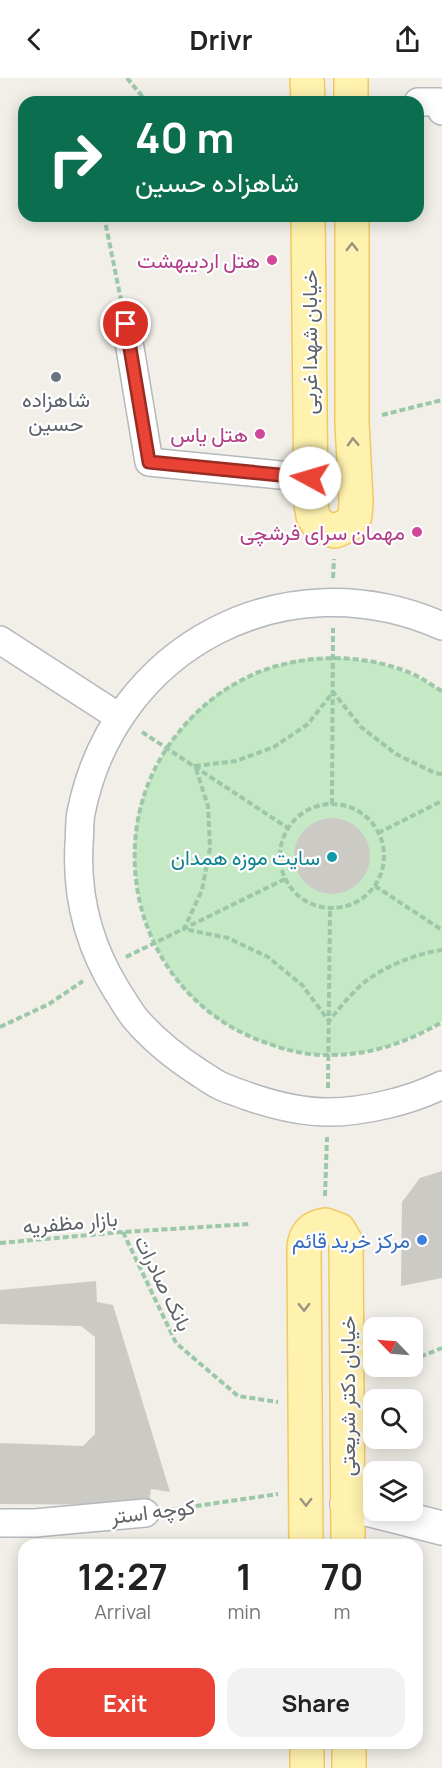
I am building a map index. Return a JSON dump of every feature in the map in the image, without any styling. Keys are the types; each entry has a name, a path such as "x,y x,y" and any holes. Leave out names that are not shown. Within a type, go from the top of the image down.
{"main road":[{"path":"307,78 308,96"},
{"path":"351,78 351,96"},
{"name":"خیابان شهدا غربی","path":"308,222 310,491"},
{"name":"خیابان شهدا غربی","path":"335,531 350,524 355,516 356,501 352,423 352,222"},
{"path":"310,491 313,516 318,524 335,531"},
{"name":"خیابان دکتر شریعتی","path":"306,1539 304,1248 305,1238 311,1230 336,1236 348,1539"},
{"path":"307,1749 307,1768"},
{"path":"349,1749 349,1768"}],"street":[{"path":"424,102 438,102 442,111"},
{"path":"126,324 149,462 310,491"},
{"path":"442,626 388,607 332,601 282,606 234,621 190,645 151,678 119,717 95,764 81,815 78,867 85,919 103,968 133,1017 173,1056 221,1086 274,1105 327,1112 380,1107 428,1092 442,1085"},
{"path":"0,640 119,717"},
{"path":"347,1504 442,1528"},
{"name":"کوچه استر","path":"0,1523 35,1523 145,1513"}],"path":[{"path":"127,78 142,96"},
{"path":"105,222 126,324"},
{"path":"352,423 442,400"},
{"path":"332,804 334,657 332,601 335,531"},
{"path":"442,691 418,677 377,662 334,657 294,661 257,672 222,691 191,717 166,747 147,784 136,824 134,865 140,906 153,944 177,981 208,1012 245,1035 286,1050 329,1055 368,1052 406,1041 442,1022"},
{"path":"195,766 236,761 274,747 308,724 333,692"},
{"path":"333,692 361,727 396,754 435,773 442,774"},
{"path":"119,717 288,828"},
{"path":"184,929 202,890 210,849 208,806 195,766"},
{"path":"378,833 442,801"},
{"path":"332,804 346,806 359,812 370,821 383,846 384,860 375,886 366,895 356,903 330,908 316,906 303,900 293,891 285,879 280,853 282,840 296,818 319,806 332,804"},
{"path":"0,1028 49,1004 103,968 285,879"},
{"path":"375,886 442,930"},
{"path":"330,908 327,1112 336,1236"},
{"path":"184,929 228,938 268,957 302,985 329,1021"},
{"path":"329,1021 355,990 389,966 427,952 442,951"},
{"name":"بازار مظفریه","path":"0,1244 123,1232 250,1224"},
{"name":"بانک صادرات","path":"123,1232 176,1343 238,1396 305,1405"},
{"path":"423,1356 442,1348"},
{"name":"کوچه استر","path":"145,1513 306,1490"}],"green space":[{"path":"334,657 377,662 418,677 442,691 442,1021 400,1042 379,1049 335,1055 291,1051 260,1041 222,1022 189,994 172,974 148,928 140,903 134,851 137,817 150,779 170,744 194,715 222,691 256,673 293,661"}],"building":[{"name":"سایت موزه همدان","path":"332,818 346,821 359,829 367,842 370,856 367,870 359,883 346,891 332,894 318,891 305,883 297,870 294,856 297,842 305,829 318,821"},
{"name":"مرکز خرید قائم","path":"442,1171 442,1278 401,1286 402,1202 420,1178"},
{"path":"96,1281 97,1302 113,1305 170,1492 151,1489 149,1505 0,1504 0,1443 83,1446 95,1434 95,1337 81,1326 0,1324 0,1290"}],"place":[{"name":"هتل اردیبهشت","path":"272,260"},
{"name":"شاهزاده حسین","path":"56,377"},
{"name":"هتل یاس","path":"260,434"},
{"name":"مهمان سرای فرشچی","path":"417,532"},
{"name":"سایت موزه همدان","path":"332,857"},
{"name":"مرکز خرید قائم","path":"422,1240"}],"route":[{"path":"126,324 149,462 310,478"}]}
